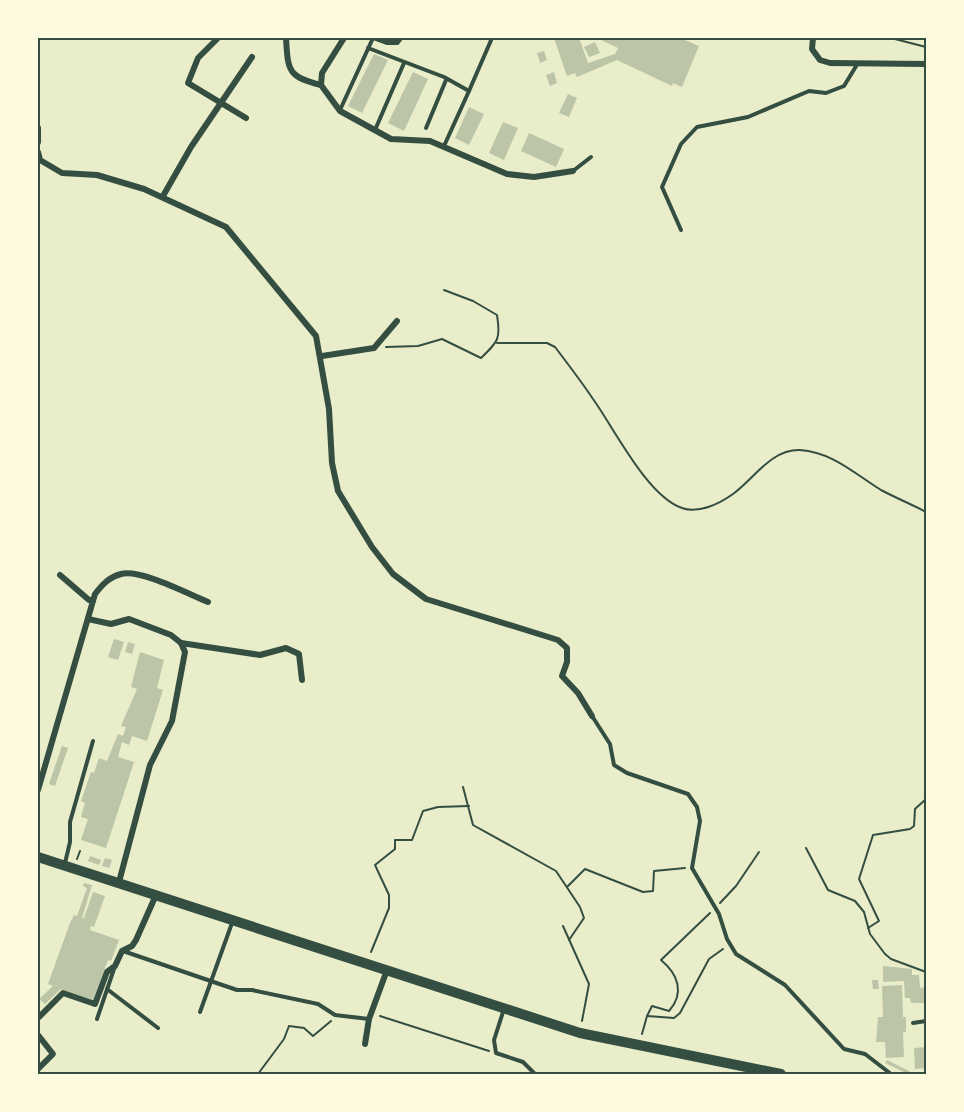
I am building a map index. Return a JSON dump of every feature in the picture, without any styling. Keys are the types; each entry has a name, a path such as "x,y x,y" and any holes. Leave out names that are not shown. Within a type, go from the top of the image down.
{"main road":[{"path":"38,857 580,1033 781,1074"}],"street":[{"path":"218,38 198,58 188,83 246,118"},
{"path":"286,38 288,66 292,73 301,80 321,85"},
{"path":"344,38 322,73 321,85 339,111 391,139 430,141 507,174 534,177 573,171"},
{"path":"375,38 397,42 400,38"},
{"path":"813,38 812,50 820,60 830,63 927,64"},
{"path":"163,196 252,57"},
{"path":"38,128 38,142"},
{"path":"38,152 40,160 62,173 97,175 163,196 226,227 316,336 322,356 329,410 332,463 338,491 372,547 393,574 426,599 558,640 567,648 567,662 562,676 578,693 592,716"},
{"path":"322,356 374,348 397,321"},
{"path":"38,790 93,600 102,585 123,573 139,575 208,602"},
{"path":"60,575 89,600 93,600"},
{"path":"88,619 111,624 129,619 171,635 181,643 185,652 172,721 150,765 119,882"},
{"path":"181,643 260,655 286,648 298,654 302,680"},
{"path":"38,1018 63,993 95,1004 107,972 115,966 122,951 132,946 136,940 156,894"},
{"path":"364,1044 370,1017 387,970"},
{"path":"38,1035 53,1054 38,1069"}],"lane":[{"path":"339,111 368,48 375,38"},
{"path":"444,147 492,38"},
{"path":"368,48 469,91"},
{"path":"375,130 404,63"},
{"path":"681,230 662,187 681,144 697,127 748,117 809,91 826,93 844,86 858,63"},
{"path":"426,128 446,80"},
{"path":"573,171 591,157"},
{"path":"592,716 610,744 614,765 627,774 688,794 697,807 700,821 692,868 715,908 736,954 785,985 844,1049 865,1054 891,1074"},
{"path":"64,866 70,842 70,822 93,741"},
{"path":"200,1012 234,920"},
{"path":"122,951 237,990 252,990 318,1004 335,1015 370,1017"},
{"path":"97,1019 115,966"},
{"path":"107,989 158,1028"},
{"path":"505,1009 494,1040 496,1053 523,1062 536,1074"},
{"path":"913,1023 927,1021"}],"path":[{"path":"891,38 927,47"},
{"path":"374,348 418,346 442,339 481,358 497,343 499,330 497,315 473,301 444,290"},
{"path":"497,343 547,343 555,347 594,399 638,468 671,503 684,509 697,510 719,502 733,494 765,464 789,451 798,450 818,452 831,458 882,490 927,512"},
{"path":"463,787 470,806 473,825 556,871 580,907 584,918 569,940"},
{"path":"868,928 879,921 859,879 873,835 910,829 914,826 915,809 927,799"},
{"path":"366,963 389,908 389,895 375,865 395,849 395,840 412,840 423,811 438,807 470,806"},
{"path":"806,848 828,890 855,901 864,912 868,928 891,959 927,972"},
{"path":"639,1046 652,1006 669,1011 676,1002 679,981 672,969 661,960 736,886 759,852"},
{"path":"567,887 585,869 643,892 653,891 654,871 692,868"},
{"path":"563,926 589,984 580,1033"},
{"path":"647,1016 674,1018 680,1013 709,959 730,944"},
{"path":"258,1074 284,1039 289,1026 304,1028 313,1035 335,1015"},
{"path":"370,1017 496,1053"}],"building":[{"path":"554,38 579,38 588,63 615,54 618,48 597,38 680,38 699,46 682,87 673,83 672,86 617,60 577,77 575,73 567,76"},
{"path":"595,42 600,53 589,57 584,47"},
{"path":"544,51 547,60 540,63 537,53"},
{"path":"374,54 388,60 362,113 348,106"},
{"path":"413,72 428,79 404,131 388,123"},
{"path":"554,72 557,83 550,86 546,75"},
{"path":"568,94 577,98 569,117 559,113"},
{"path":"469,107 484,114 469,145 455,138"},
{"path":"503,122 518,128 504,160 489,153"},
{"path":"529,133 564,149 556,167 521,151"},
{"path":"114,639 124,642 118,660 108,657"},
{"path":"128,642 135,644 132,654 125,652"},
{"path":"140,652 164,660 157,688 163,690 147,741 132,736 129,745 122,742 118,757 134,762 106,848 81,840 88,819 81,817 85,803 81,801 91,772 94,773 99,758 107,761 118,734 123,736 126,727 121,726 137,689 131,687"},
{"path":"62,746 68,748 55,786 49,784"},
{"path":"90,856 101,860 99,865 88,861"},
{"path":"105,858 112,860 109,868 102,866"},
{"path":"84,883 92,885 82,918 84,918 93,892 105,896 94,927 91,926 90,930 119,940 111,961 108,960 93,1000 61,989 45,1004 39,999 53,986 48,984 70,923 74,915 77,916 87,888 83,886"},
{"path":"883,966 912,969 912,975 919,975 920,988 926,987 926,1003 911,1003 910,998 905,998 904,981 883,982"},
{"path":"872,980 878,980 879,989 873,989"},
{"path":"902,985 903,1017 906,1017 906,1032 903,1032 904,1057 886,1058 885,1042 876,1042 878,1017 883,1017 882,986"},
{"path":"926,1047 926,1068 915,1069 914,1048"},
{"path":"887,1060 909,1071 908,1074 885,1063"}]}
